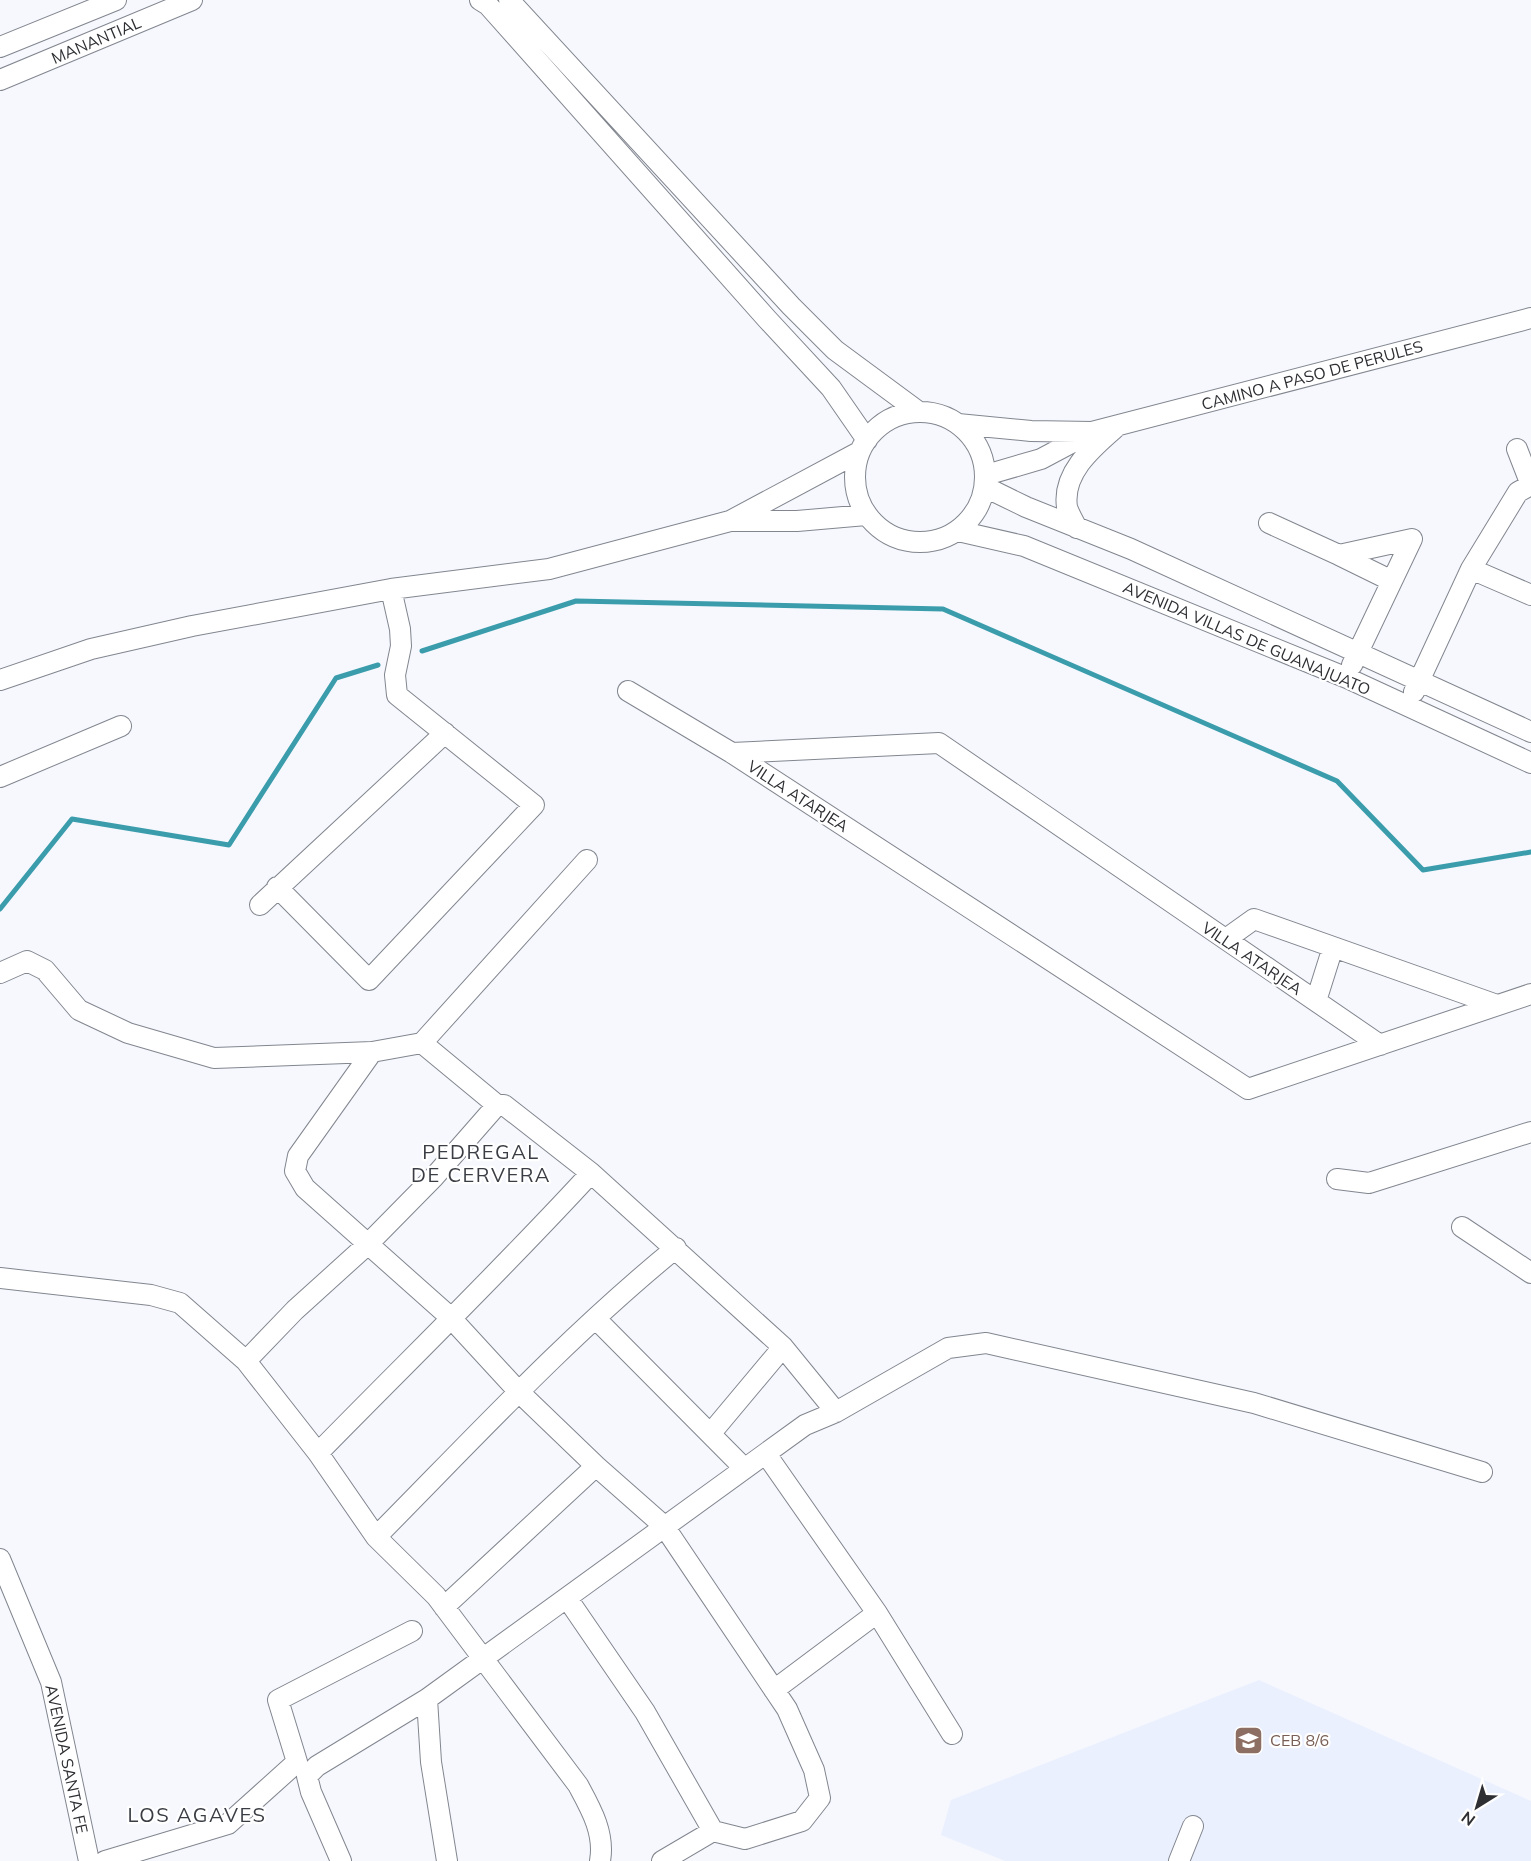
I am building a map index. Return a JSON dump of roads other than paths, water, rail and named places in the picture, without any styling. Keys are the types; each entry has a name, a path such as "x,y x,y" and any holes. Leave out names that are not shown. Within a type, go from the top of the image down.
{"street":[{"path":"0,47 116,0"},
{"name":"MANANTIAL","path":"0,80 192,0"},
{"path":"0,680 91,649 192,626 391,589 549,569 730,521 863,446 881,425 899,415 919,412 939,415 958,424 972,438 982,456 986,481 980,503 971,519 958,531 940,539 920,542 900,538 882,529 866,515 855,477 863,446 820,375 767,319 488,5 480,0"},
{"path":"508,0 791,306 835,350 919,412"},
{"name":"CAMINO A PASO DE PERULES","path":"958,424 1031,431 1092,432 1531,318"},
{"path":"1077,528 1067,507 1069,480 1087,453 1116,427"},
{"name":"CAMINO A PASO DE PERULES","path":"986,481 1041,459 1092,432"},
{"path":"1408,706 1471,569 1518,492 1531,485 1517,449"},
{"name":"AVENIDA VILLAS DE GUANAJUATO","path":"986,481 1026,507 1131,549 1531,732"},
{"path":"730,521 797,521 866,515"},
{"path":"1269,523 1392,581"},
{"name":"AVENIDA VILLAS DE GUANAJUATO","path":"958,531 1024,546 1347,678 1531,763"},
{"path":"1339,555 1412,539 1347,678"},
{"path":"1471,569 1531,595"},
{"path":"277,887 369,980 534,805 397,695 395,675 401,645 400,629 391,589"},
{"path":"628,691 732,753"},
{"path":"0,777 121,726"},
{"path":"260,904 445,733"},
{"name":"VILLA ATARJEA","path":"732,753 939,743 1380,1045"},
{"name":"VILLA ATARJEA","path":"732,753 1248,1089 1531,994"},
{"path":"0,974 27,961 45,970 79,1010 128,1033 214,1058 372,1052 422,1043 587,860"},
{"path":"1226,939 1254,919 1497,1005"},
{"path":"1316,1001 1333,947"},
{"path":"422,1043 497,1105 504,1105 591,1173 676,1248 783,1347 836,1412"},
{"path":"372,1052 298,1156 295,1171 305,1188 450,1317 519,1392 596,1466 664,1526 788,1709 814,1770 820,1798 802,1821 745,1839 713,1831 662,1861"},
{"path":"246,1362 295,1310 368,1244 434,1177 497,1105"},
{"path":"1336,1179 1369,1183 1531,1132"},
{"path":"318,1453 450,1317 535,1234 591,1173"},
{"path":"1462,1227 1530,1270"},
{"path":"376,1538 568,1343 635,1281 676,1248"},
{"path":"0,1278 151,1295 180,1303 246,1362 318,1453 376,1538 436,1596 578,1785 596,1817 602,1849 600,1861"},
{"path":"596,1319 744,1468"},
{"path":"341,1861 311,1792 307,1776 317,1766 427,1699 805,1425 836,1412 948,1348 986,1343 1254,1403 1482,1472"},
{"path":"711,1433 783,1347"},
{"path":"766,1454 877,1612 952,1734"},
{"path":"444,1607 596,1466"},
{"name":"AVENIDA SANTA FE","path":"1,1567 51,1682 89,1861"},
{"path":"567,1598 645,1712 713,1831"},
{"path":"774,1690 877,1612"},
{"path":"105,1861 228,1824 297,1762 278,1700 412,1631"},
{"path":"427,1699 431,1762 447,1861"},
{"path":"1179,1861 1194,1826"}],"waterway":[{"path":"422,651 576,601 943,609 1337,781 1423,870 1531,852"},
{"path":"0,909 72,819 229,845 336,678 378,665"}],"place":[{"name":"CEB 8/6","path":"1249,1740"}],"district":[{"name":"PEDREGAL DE CERVERA","path":"481,1162"},
{"name":"LOS AGAVES","path":"197,1814"}]}
